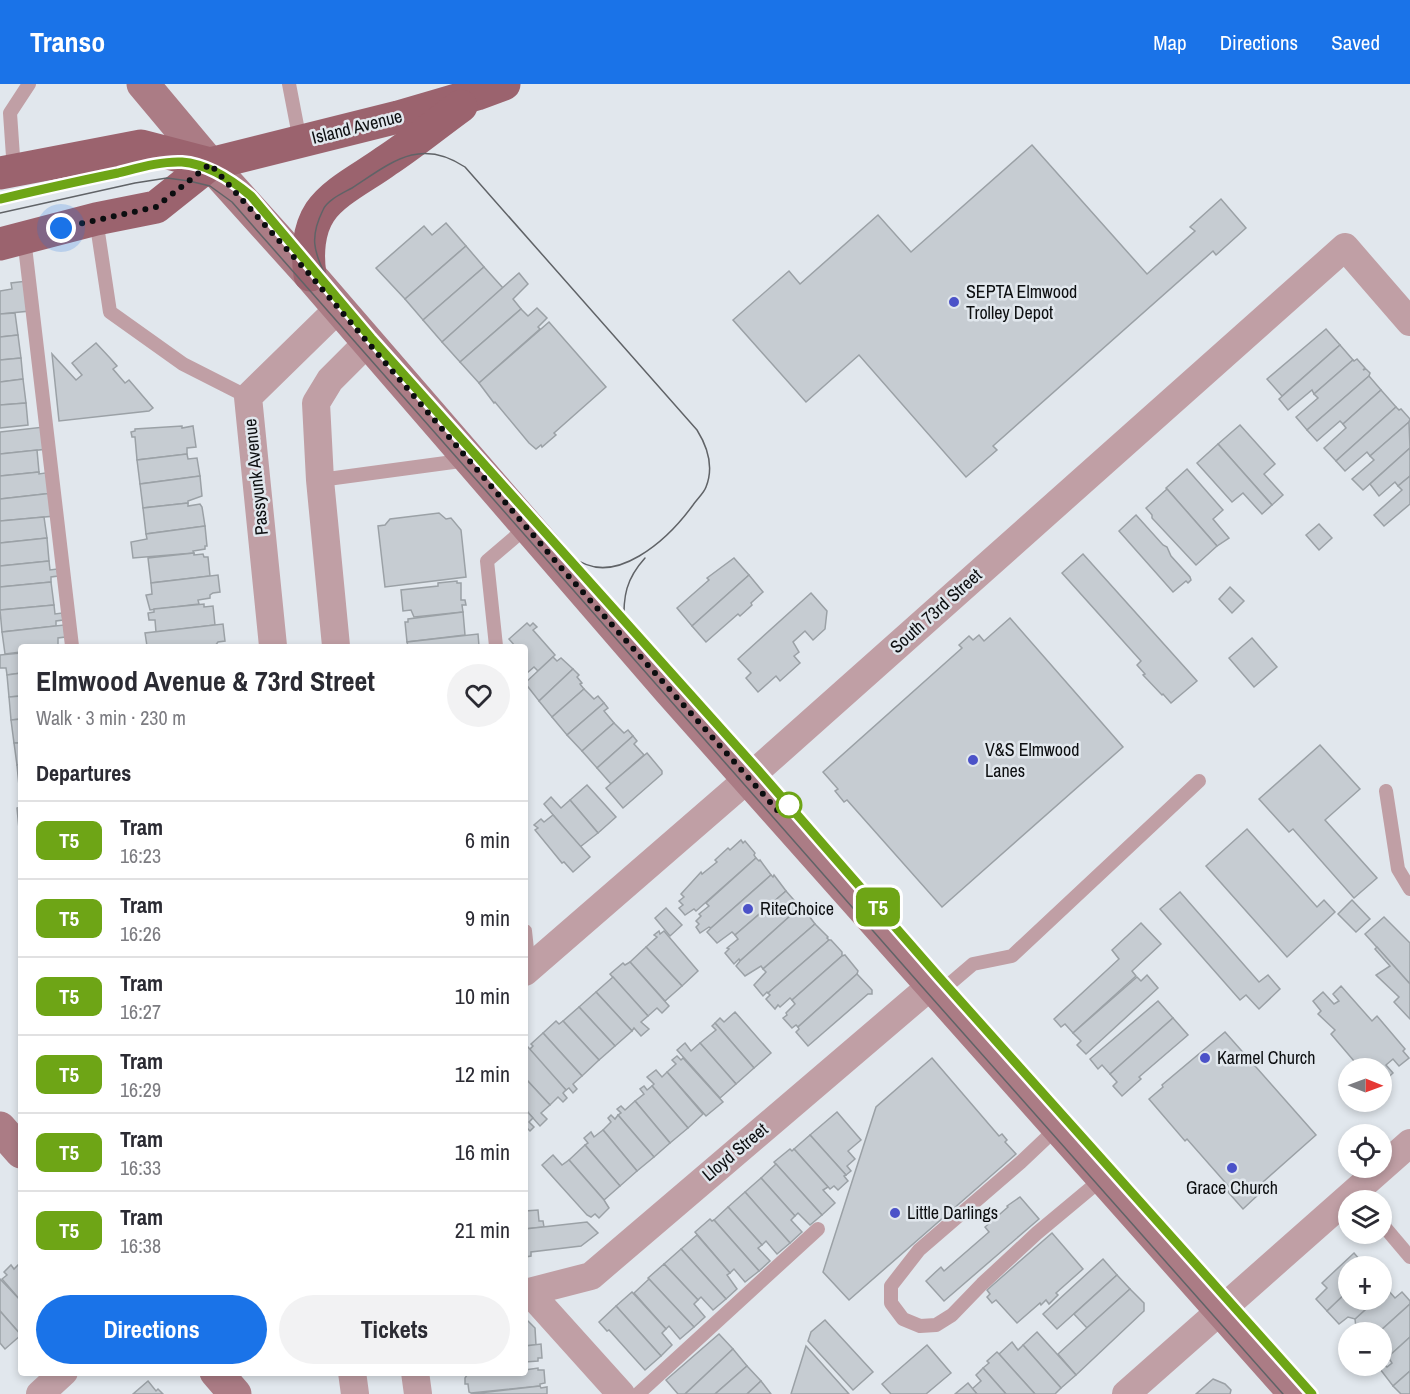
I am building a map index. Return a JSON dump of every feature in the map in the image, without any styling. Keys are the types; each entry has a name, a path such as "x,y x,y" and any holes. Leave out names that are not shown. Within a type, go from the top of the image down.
{"main road":[{"name":"Island Avenue","path":"12,241 96,219 156,207 210,164 469,93"},
{"path":"310,275 308,263 312,228 324,207 388,160 469,93"},
{"name":"Island Avenue","path":"7,172 141,146 210,164"}],"street":[{"path":"143,84 210,164 310,275 669,690 749,777 1295,1394"},
{"name":"South 73rd Street","path":"528,970 1345,248 1410,322"},
{"name":"Passyunk Avenue","path":"273,644 248,397 338,309"},
{"path":"336,644 316,403 330,380 367,343"},
{"name":"Lloyd Street","path":"528,1293 591,1276 936,989"},
{"path":"0,1128 18,1149"},
{"path":"1364,1190 1410,1143"},
{"path":"1126,1394 1338,1213"},
{"path":"528,1294 621,1394"},
{"path":"40,1394 60,1376"},
{"path":"219,1376 234,1394"},
{"path":"353,1376 355,1394"},
{"path":"416,1376 418,1394"}],"lane":[{"path":"7,172 5,114 27,84"},
{"path":"289,84 300,141"},
{"path":"96,219 110,312 183,364 248,397"},
{"path":"12,241 72,644"},
{"path":"321,480 470,460"},
{"path":"496,644 487,561 528,526"},
{"path":"936,989 973,964 1012,956 1199,781"},
{"path":"1386,790 1398,869 1410,889"},
{"path":"1058,1127 919,1250 891,1286 891,1303 903,1319 920,1326 936,1325 952,1315 1037,1233 1104,1178"},
{"path":"638,1394 818,1229"},
{"path":"1392,1236 1410,1257"}],"building":[{"name":"SEPTA Elmwood Trolley Depot","path":"1032,145 1147,274 1195,231 1190,227 1221,199 1246,228 1216,255 1213,251 993,446 997,450 966,477 859,355 806,402 733,320 789,271 800,284 878,215 911,252"},
{"path":"446,223 466,246 405,299 376,268 424,226 432,235"},
{"path":"466,246 484,267 423,320 405,299"},
{"path":"484,267 503,288 442,342 423,320"},
{"path":"519,273 528,284 513,299 521,309 460,362 442,342"},
{"path":"27,281 30,311 0,314 0,291 12,289 11,283"},
{"path":"537,308 547,318 538,327 540,329 479,383 460,362 521,309 528,316"},
{"path":"15,313 18,335 0,337 0,314"},
{"path":"549,322 606,387 554,433 556,435 542,447 541,445 536,449 479,383"},
{"path":"1326,329 1340,345 1282,396 1267,379"},
{"path":"18,335 21,358 0,360 0,337"},
{"path":"96,343 117,366 113,369 125,383 129,380 153,408 149,411 59,421 52,354 76,380 82,375 72,363"},
{"path":"1340,345 1353,360 1314,394 1312,390 1288,410 1279,399"},
{"path":"21,358 23,379 0,382 0,360"},
{"path":"1357,359 1365,368 1363,370 1366,369 1370,373 1369,376 1307,430 1296,417 1318,398 1314,394"},
{"path":"1369,376 1381,390 1343,424 1340,421 1317,441 1307,430"},
{"path":"23,379 26,403 0,405 0,382"},
{"path":"1381,390 1396,407 1336,461 1324,448 1346,428 1343,424"},
{"path":"26,403 28,425 0,428 0,405"},
{"path":"1396,407 1410,419 1409,422 1370,456 1367,452 1345,471 1336,461"},
{"path":"1409,422 1410,448 1363,490 1352,479 1374,460 1370,456"},
{"path":"1240,425 1275,464 1264,474 1283,495 1272,505 1218,444"},
{"path":"182,426 182,428 193,426 196,447 187,448 187,454 137,460 135,437 132,437 131,432 135,429"},
{"path":"44,427 48,449 0,454 0,432"},
{"path":"1218,444 1272,505 1262,514 1243,493 1232,502 1197,463"},
{"path":"1410,448 1410,476 1398,486 1395,482 1379,496 1370,484"},
{"path":"37,450 39,472 0,476 0,454"},
{"path":"187,454 188,459 197,458 200,476 140,484 137,460"},
{"path":"1187,469 1223,510 1213,519 1229,538 1217,546 1166,488"},
{"path":"39,472 39,474 52,472 53,493 0,499 0,476"},
{"path":"200,476 202,496 188,503 143,508 140,484"},
{"path":"1410,476 1410,504 1384,526 1374,515 1402,490 1398,486"},
{"path":"1167,489 1217,546 1196,565 1152,518 1146,508"},
{"path":"53,493 55,516 0,521 0,499"},
{"path":"188,503 188,506 200,504 205,526 146,534 143,508"},
{"path":"439,513 446,519 451,518 461,530 466,577 385,587 378,526 385,525 390,519"},
{"path":"1136,515 1167,547 1171,556 1190,577 1191,580 1188,583 1186,581 1173,592 1119,531"},
{"path":"44,517 47,538 0,543 0,521"},
{"path":"1319,524 1332,538 1319,550 1306,535"},
{"path":"205,526 207,546 205,549 193,551 194,553 133,558 131,542 147,539 146,534"},
{"path":"47,538 49,561 0,566 0,543"},
{"path":"194,553 194,555 203,554 204,557 208,557 210,576 151,583 148,558"},
{"path":"1083,554 1197,681 1171,703 1143,675 1145,674 1137,665 1141,661 1062,573"},
{"path":"734,558 749,575 692,626 677,608 709,580 707,578"},
{"path":"49,561 50,570 57,569 58,576 51,577 51,582 0,587 0,566"},
{"path":"218,575 220,592 213,593 210,598 198,600 199,604 150,610 146,595 152,594 151,583"},
{"path":"749,575 763,592 740,616 738,614 706,642 692,626"},
{"path":"457,581 461,583 461,600 465,600 466,605 462,605 463,612 414,617 411,610 403,611 401,590 438,586 438,583"},
{"path":"51,582 54,605 0,610 0,587"},
{"path":"1230,587 1244,601 1232,613 1219,599"},
{"path":"811,593 827,611 825,629 813,640 805,631 793,642 799,652 794,656 800,663 780,681 776,676 758,692 746,678 751,673 738,659"},
{"path":"204,604 204,607 213,606 215,625 156,632 155,620 149,620 148,613 154,612 154,609"},
{"path":"54,605 55,614 62,613 63,620 56,621 56,626 2,632 0,610"},
{"path":"463,612 465,635 407,642 405,622 408,622 408,619"},
{"name":"V&S Elmwood Lanes","path":"1010,618 1123,747 942,907 847,800 844,802 835,791 838,789 823,772 962,648 959,645 969,636 973,640 979,635 984,641"},
{"path":"527,623 530,626 533,623 537,627 533,630 555,655 538,671 534,667 528,672 528,644 513,644 509,639"},
{"path":"223,624 225,641 216,644 147,644 145,633"},
{"path":"64,625 65,637 58,638 58,644 18,644 18,652 5,654 2,632"},
{"path":"478,634 479,644 408,644 407,642"},
{"path":"1252,638 1277,667 1254,687 1229,658"},
{"path":"18,653 18,673 7,675 6,668 0,668 0,655"},
{"path":"553,657 557,661 561,658 573,669 539,701 528,687 528,680"},
{"path":"573,669 579,675 577,677 584,689 552,717 539,701"},
{"path":"18,673 18,696 9,697 7,675"},
{"path":"584,689 594,699 598,696 604,703 567,735 552,717"},
{"path":"18,696 18,719 11,720 9,697"},
{"path":"604,703 608,708 604,711 614,723 582,751 567,735"},
{"path":"18,719 18,743 14,743 11,720"},
{"path":"614,723 624,733 628,730 633,736 597,768 582,751"},
{"path":"633,736 637,741 634,744 644,755 611,784 597,768"},
{"path":"14,743 18,743 17,765"},
{"path":"1320,745 1360,789 1325,820 1377,878 1354,898 1293,829 1289,832 1259,799"},
{"path":"647,753 662,774 623,808 606,788"},
{"path":"587,785 616,817 598,833 570,800"},
{"path":"551,797 561,808 570,800 598,833 580,847 544,804"},
{"path":"553,815 590,857 573,872 564,862 562,863 535,830 538,828 534,825 541,819 544,822"},
{"path":"1247,829 1317,907 1324,900 1335,912 1287,957 1206,866"},
{"path":"741,840 743,843 745,841 755,853 756,858 696,911 694,909 685,915 679,908 683,905 679,901 684,897 681,894 701,872 702,874 717,862 715,860 728,848 730,850"},
{"path":"756,858 771,875 711,928 700,933 696,927 699,924 696,921 701,916 699,914 709,906 706,903"},
{"name":"RiteChoice","path":"771,875 773,877 774,875 786,891 735,935 732,932 717,943 707,932"},
{"path":"786,891 800,907 734,964 725,953 729,949 727,948 738,939 735,935"},
{"path":"1180,892 1259,982 1268,975 1280,989 1259,1009 1246,995 1240,1000 1160,909"},
{"path":"1352,900 1370,919 1356,932 1338,914"},
{"path":"800,907 815,924 763,969 761,966 745,976 736,966"},
{"path":"666,908 682,925 670,936 655,918"},
{"path":"1384,917 1410,943 1410,984 1365,934"},
{"path":"1141,923 1161,944 1132,971 1136,976 1073,1033 1065,1024 1061,1027 1054,1019 1119,959 1112,950"},
{"path":"815,924 829,940 763,996 754,985 766,972 763,969"},
{"path":"659,931 660,934 664,931 698,971 682,986 646,947 657,937 654,935"},
{"path":"829,940 842,952 842,956 792,1000 790,998 775,1009 766,999 770,995 768,993"},
{"path":"646,947 682,986 665,1001 630,962"},
{"path":"1377,947 1410,984 1410,1019 1394,1002 1399,997 1376,975 1390,966 1375,949"},
{"path":"845,955 858,971 857,974 798,1027 796,1025 792,1028 783,1018 795,1004 792,1000"},
{"path":"630,962 669,1006 662,1013 657,1008 648,1016 610,974 623,963 625,965"},
{"path":"857,974 872,990 872,994 868,994 808,1046 796,1032 798,1027"},
{"path":"1147,975 1158,988 1086,1054 1077,1045 1081,1041 1073,1033 1137,977 1141,981"},
{"path":"613,977 648,1016 641,1022 649,1029 641,1036 634,1028 632,1031 596,992"},
{"path":"1341,986 1372,1021 1377,1016 1405,1049 1403,1051 1409,1058 1399,1066 1392,1058 1351,1058 1331,1034 1335,1030 1318,1014 1321,1011 1313,1001 1323,992 1334,1004 1339,1001 1333,994"},
{"path":"596,992 632,1031 615,1046 579,1007"},
{"path":"1158,1001 1173,1018 1110,1074 1102,1065 1098,1069 1090,1059"},
{"path":"579,1007 615,1046 599,1060 563,1021"},
{"path":"735,1012 771,1053 754,1068 715,1023 720,1018 724,1022"},
{"path":"1173,1018 1188,1035 1139,1077 1141,1079 1122,1096 1113,1086 1117,1082 1110,1074"},
{"path":"556,1021 559,1024 563,1021 599,1060 582,1076 543,1033"},
{"path":"715,1023 754,1068 736,1084 700,1043 716,1030 712,1026"},
{"path":"1225,1032 1316,1135 1255,1189 1259,1194 1243,1209 1228,1192 1231,1189 1149,1099 1163,1087 1162,1085"},
{"path":"543,1033 582,1076 573,1084 577,1089 573,1093 569,1088 566,1090 529,1050 533,1046 531,1044"},
{"path":"685,1043 691,1051 700,1043 736,1084 720,1098 677,1050"},
{"path":"528,1047 566,1090 563,1093 567,1098 563,1102 558,1097 550,1105 528,1081"},
{"path":"677,1056 681,1060 683,1058 723,1102 706,1116 667,1072 676,1064 672,1060"},
{"name":"Little Darlings","path":"932,1058 999,1136 1002,1134 1007,1140 1005,1142 1016,1154 849,1300 823,1272 876,1107"},
{"path":"656,1070 662,1077 667,1072 703,1114 688,1128 647,1077"},
{"path":"528,1081 550,1105 541,1113 547,1119 540,1126 528,1112"},
{"path":"644,1086 647,1090 652,1086 688,1128 670,1143 635,1101 644,1094 640,1089"},
{"path":"635,1101 670,1143 654,1157 618,1115 621,1113 617,1109 621,1106 625,1110"},
{"path":"528,1112 533,1118 529,1122 534,1127 530,1131 528,1129"},
{"path":"837,1112 861,1140 848,1151 855,1159 847,1166 851,1171 846,1175 810,1135"},
{"path":"611,1115 615,1119 618,1115 654,1157 637,1171 603,1130 611,1122 608,1118"},
{"path":"603,1130 637,1171 620,1186 585,1145 588,1143 584,1138 591,1132 594,1137"},
{"path":"810,1135 846,1175 844,1176 848,1181 838,1190 834,1186 830,1189 794,1149"},
{"path":"585,1145 620,1186 604,1200 569,1160"},
{"path":"790,1149 792,1151 794,1149 828,1187 823,1190 835,1203 822,1215 774,1162"},
{"path":"553,1155 562,1165 569,1160 604,1200 609,1208 599,1218 595,1214 591,1217 587,1215 542,1165"},
{"path":"776,1164 822,1215 810,1225 798,1213 795,1216 761,1178"},
{"path":"761,1178 795,1216 791,1220 802,1232 790,1243 745,1192"},
{"path":"745,1192 790,1243 777,1254 766,1241 762,1245 728,1207"},
{"path":"1020,1197 1039,1219 944,1301 926,1281 941,1267 944,1271 989,1232 985,1227"},
{"path":"728,1207 762,1245 758,1248 770,1261 759,1271 714,1220"},
{"path":"538,1210 539,1221 543,1221 544,1227 528,1229 528,1211"},
{"path":"710,1219 714,1220 759,1271 745,1282 734,1269 730,1273 695,1232"},
{"path":"587,1222 598,1233 581,1246 531,1252 531,1256 528,1256 528,1229"},
{"path":"1052,1233 1083,1269 1056,1293 1058,1295 1049,1304 1046,1300 1041,1305 1040,1303 1017,1323 996,1300 992,1303 987,1297 990,1294 987,1290"},
{"path":"697,1235 730,1273 727,1275 737,1289 726,1299 681,1249"},
{"path":"681,1249 726,1299 713,1310 701,1297 698,1300 664,1264"},
{"path":"1103,1259 1117,1275 1057,1329 1043,1314"},
{"path":"664,1264 698,1300 694,1304 705,1317 694,1327 648,1278"},
{"path":"11,1265 14,1269 18,1265 18,1298 2,1279 7,1275 4,1272"},
{"path":"1338,1268 1338,1301 1327,1311 1316,1299 1327,1288 1322,1283"},
{"path":"1117,1275 1130,1289 1087,1328 1074,1314"},
{"path":"0,1279 18,1298 18,1332 0,1311"},
{"path":"649,1279 694,1327 680,1339 669,1326 666,1329 634,1293"},
{"path":"1130,1289 1144,1303 1144,1311 1076,1375 1058,1354"},
{"path":"632,1292 666,1329 662,1333 672,1345 661,1356 616,1306"},
{"path":"1402,1292 1410,1301 1410,1304 1390,1322 1355,1322 1355,1319 1365,1310 1392,1310 1392,1295 1395,1298"},
{"path":"1338,1301 1338,1310 1365,1310 1355,1319 1348,1317 1338,1323 1327,1311"},
{"path":"1410,1304 1410,1337 1392,1353 1392,1322 1390,1322"},
{"path":"616,1306 661,1356 645,1370 599,1322"},
{"path":"0,1311 18,1332 18,1338 5,1349 0,1343"},
{"path":"825,1320 873,1372 853,1390 808,1341 811,1332"},
{"path":"528,1321 535,1328 536,1345 528,1346"},
{"path":"1037,1332 1076,1375 1061,1388 1023,1345"},
{"path":"719,1334 733,1349 685,1394 678,1394 666,1380"},
{"path":"1410,1337 1410,1371 1393,1386 1385,1376 1392,1376 1392,1353"},
{"path":"1012,1342 1018,1350 1023,1345 1061,1388 1055,1394 1035,1394 999,1354"},
{"path":"541,1344 542,1358 538,1358 538,1361 528,1362 528,1346"},
{"path":"927,1345 951,1373 926,1394 891,1394 882,1384"},
{"path":"806,1346 849,1394 791,1394"},
{"path":"733,1349 747,1366 715,1394 685,1394"},
{"path":"997,1352 1035,1394 1006,1394 983,1368"},
{"path":"747,1366 761,1381 747,1394 715,1394"},
{"path":"538,1368 538,1370 544,1370 545,1383 540,1386 471,1393 468,1384 465,1384 466,1376 528,1376 528,1370"},
{"path":"983,1368 1006,1394 977,1394 972,1389 981,1381 976,1375"},
{"path":"1410,1371 1410,1394 1401,1394 1393,1386"},
{"path":"1213,1379 1225,1384 1231,1390 1230,1394 1196,1394"},
{"path":"148,1381 156,1391 158,1389 163,1394 133,1394"},
{"path":"761,1381 771,1394 747,1394"},
{"path":"968,1383 977,1394 955,1394"},
{"path":"540,1386 541,1388 547,1387 547,1394 471,1394"}],"tram line":[{"path":"326,276 318,259 315,236 319,219 328,203 393,162 407,156 434,154 449,158 465,167 697,430 708,457 708,479 702,494 670,532 639,556 622,564 605,567 588,565 572,556"},
{"path":"0,199 139,168 184,162 224,176 251,196 338,300 1312,1394"},
{"name":"T5","path":"0,199 140,168 184,162 218,173 237,184 251,196 371,338 1312,1394"},
{"path":"0,213 167,178 210,186 232,202 1283,1394"},
{"path":"624,624 627,588 645,558"}],"place":[{"name":"SEPTA Elmwood Trolley Depot","path":"954,302"},
{"name":"V&S Elmwood Lanes","path":"973,760"},
{"name":"RiteChoice","path":"748,909"},
{"name":"Karmel Church","path":"1205,1058"},
{"name":"Grace Church","path":"1232,1168"},
{"name":"Little Darlings","path":"895,1213"}],"route":[{"path":"61,228 156,207 210,164 310,275 528,526 564,571 779,812 789,805"}]}
